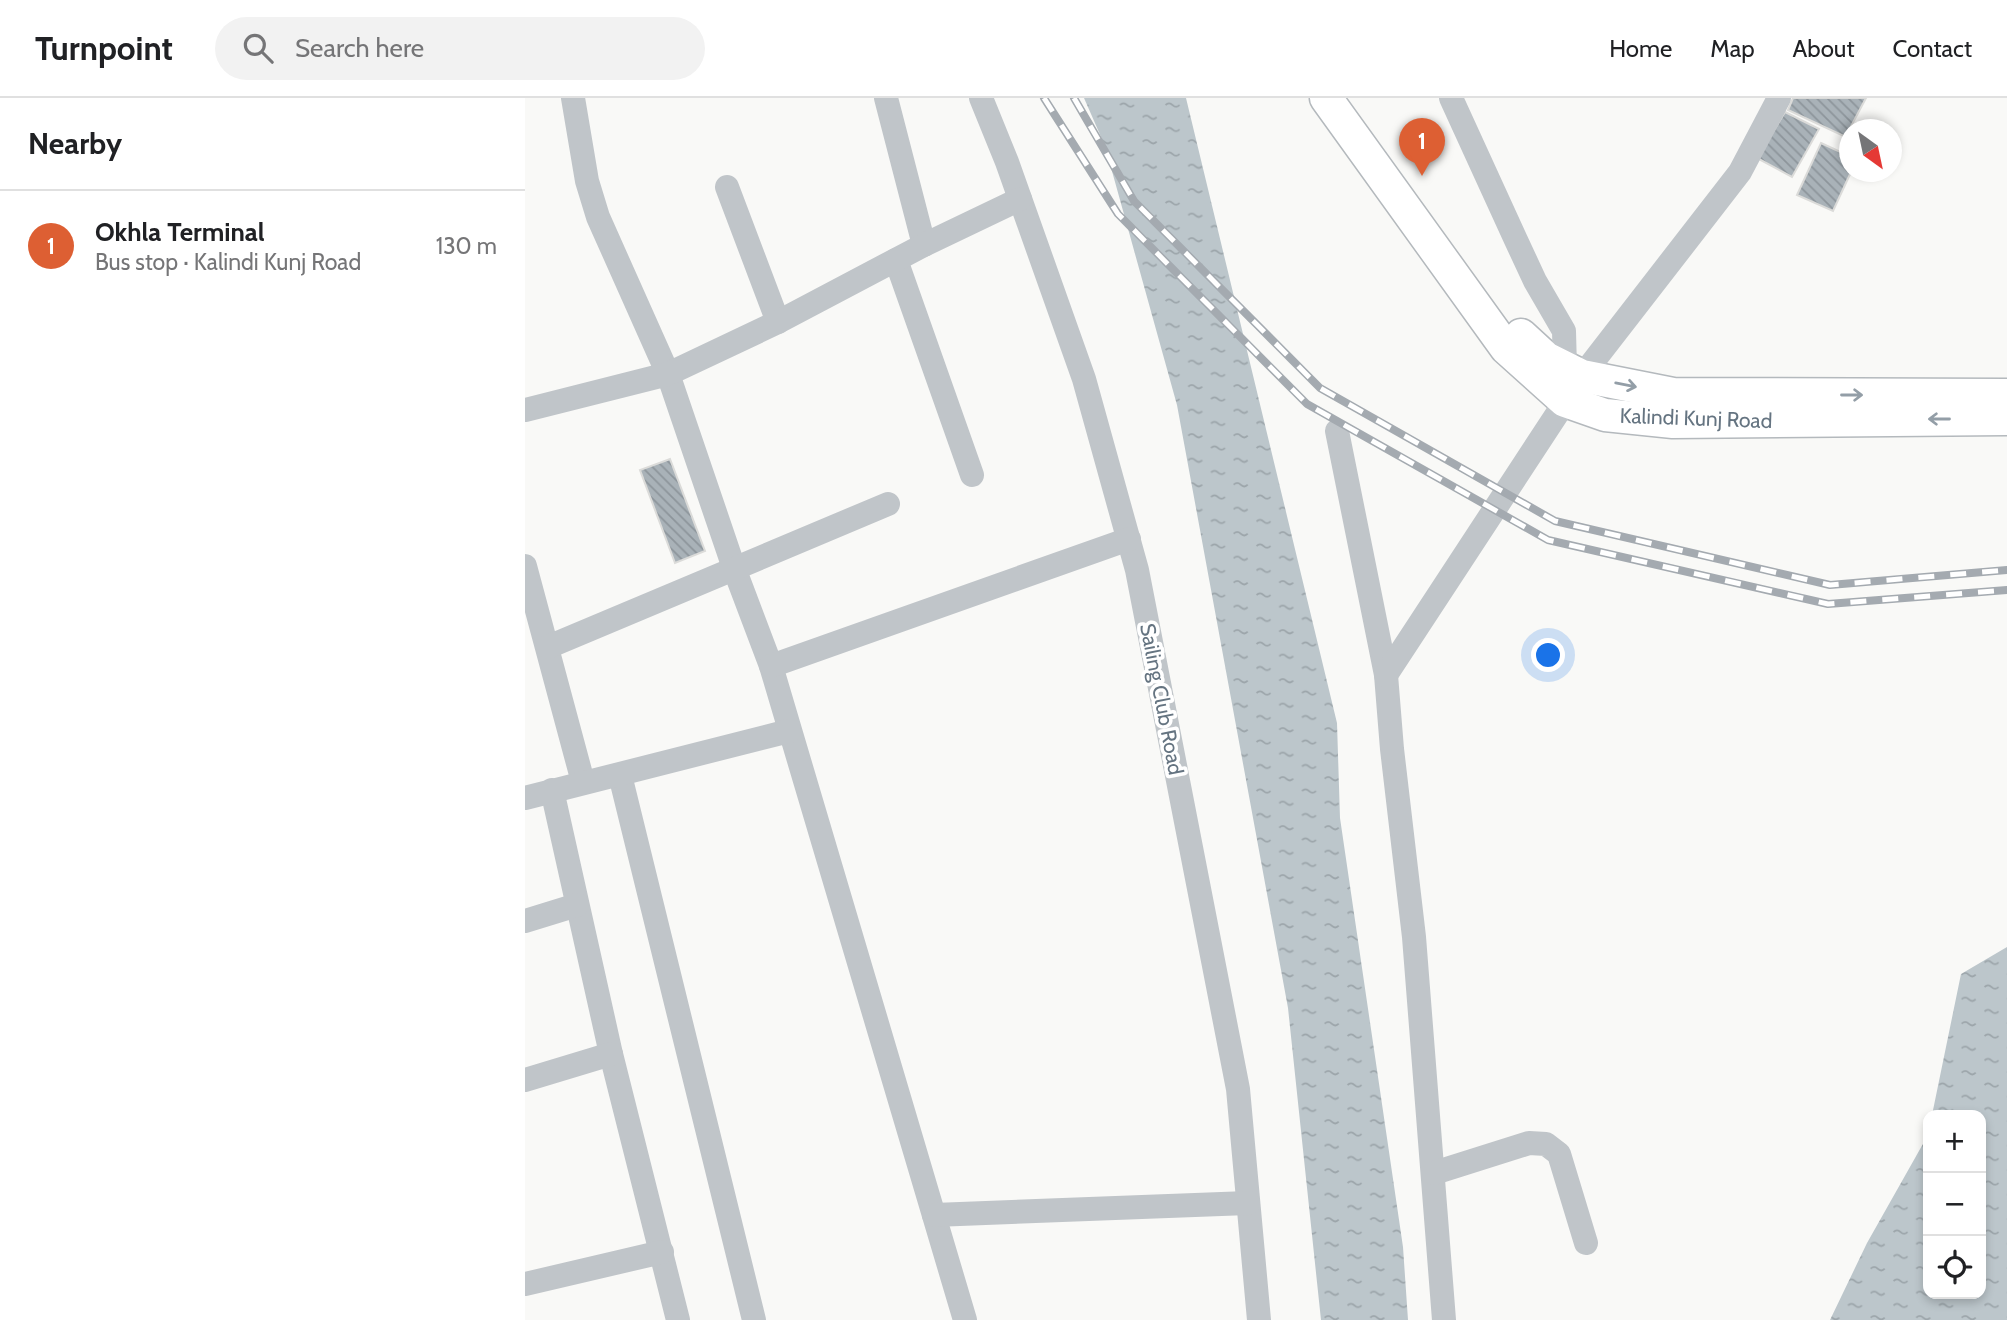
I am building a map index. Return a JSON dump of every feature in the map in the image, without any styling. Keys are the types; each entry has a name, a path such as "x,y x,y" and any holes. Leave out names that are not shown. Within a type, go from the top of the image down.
{"main road":[{"name":"Kalindi Kunj Road","path":"1326,98 1506,348 1571,382 1672,394 2007,395"},
{"name":"Kalindi Kunj Road","path":"1350,98 1499,310 1526,341 1605,415 1673,422 2007,419"}],"street":[{"path":"573,98 587,181 598,217 668,374 734,568 771,666 965,1320"},
{"path":"886,98 924,245"},
{"name":"Sailing Club Road","path":"981,98 1084,379 1140,583 1238,1089 1259,1320"},
{"path":"1451,98 1525,260 1564,331 1571,382"},
{"path":"1385,675 1535,447 1571,382 1740,172 1779,98"},
{"path":"727,187 778,322"},
{"path":"525,410 668,374 778,322 924,245 1020,199"},
{"path":"896,260 972,475"},
{"path":"1337,431 1385,675 1414,937 1444,1320"},
{"path":"548,647 888,503"},
{"path":"771,666 1129,540"},
{"path":"525,566 583,782"},
{"path":"525,798 789,731"},
{"path":"620,775 754,1320"},
{"path":"552,790 611,1054 678,1320"},
{"path":"525,921 577,905"},
{"path":"525,1080 611,1054"},
{"path":"1434,1173 1529,1143 1546,1143 1559,1154 1586,1243"},
{"path":"934,1215 1248,1203"},
{"path":"525,1284 661,1252"}],"water":[{"path":"1084,98 1186,98 1337,723 1340,818 1403,1247 1408,1320 1321,1320 1288,1008 1177,405 1105,146"},
{"path":"2007,947 2007,1320 1830,1320 1867,1243 1923,1144 1923,1299 1986,1299 1986,1110 1933,1110 1961,974"}],"building":[{"path":"1793,98 1866,98 1855,119 1839,119 1839,134 1788,110"},
{"path":"1785,112 1819,129 1792,177 1757,158"},
{"path":"1821,143 1839,151 1839,182 1846,182 1833,211 1797,195"},
{"path":"670,459 705,551 675,563 640,470"}],"railway":[{"path":"1044,98 1118,214 1307,404 1548,540 1828,604 2007,590"},
{"path":"1074,98 1134,201 1320,388 1555,521 1830,585 2007,570"}],"place":[{"name":"Okhla Terminal","path":"1422,176"}]}
